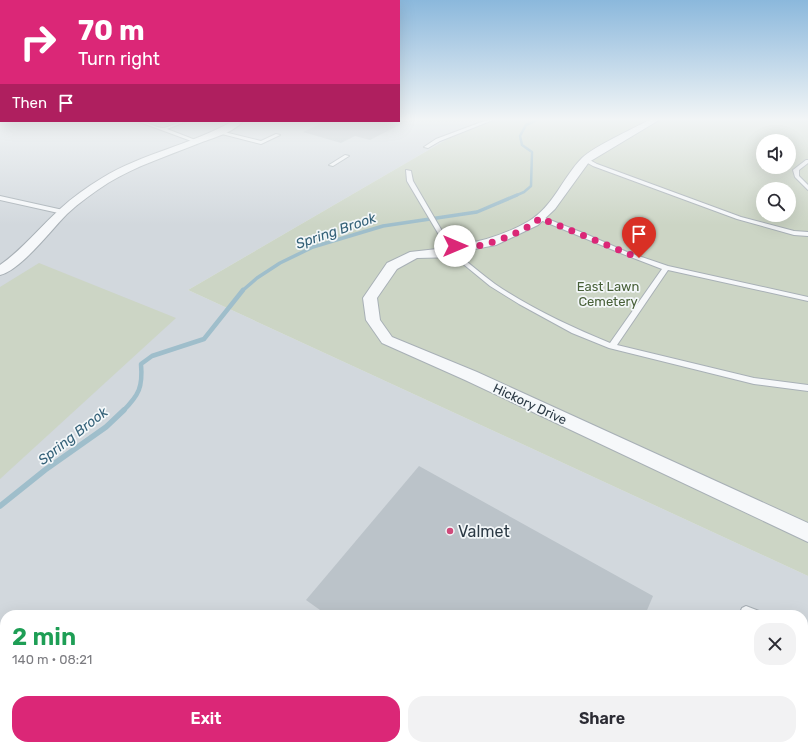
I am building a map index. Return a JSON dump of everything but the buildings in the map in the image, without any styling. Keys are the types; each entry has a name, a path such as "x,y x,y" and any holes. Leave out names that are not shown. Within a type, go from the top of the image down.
{"street":[{"path":"0,271 18,258 63,212 85,194 132,166 160,155"},
{"name":"Hickory Drive","path":"593,155 586,160 558,198 534,223 492,242 453,250 414,255 392,266 370,298 373,320 387,340 471,376 808,533"}],"lane":[{"path":"331,165 347,156"},
{"path":"586,160 595,165 739,218 794,233 808,234"},
{"path":"808,161 796,170 797,176 808,188"},
{"path":"408,171 410,181 447,244 492,285 521,303 575,331 612,346 754,381 808,388"},
{"path":"0,198 63,212"},
{"path":"540,218 666,268 808,299"},
{"path":"612,346 666,268"}],"shaded area":[{"path":"0,155 420,155 188,290 808,576 808,610 0,610"}],"green space":[{"name":"East Lawn Cemetery","path":"420,155 756,155 756,174 796,174 796,155 808,155 808,576 188,290"},
{"path":"39,263 176,318 0,479 0,287"}],"waterway":[{"name":"Spring Brook","path":"515,196 524,192 531,186 532,155"},
{"name":"Spring Brook","path":"243,290 257,278 280,263 313,247 383,226 477,212 517,195"},
{"name":"Spring Brook","path":"123,411 133,400 139,390 141,364 152,356 204,339 243,290"},
{"name":"Spring Brook","path":"0,506 45,470 106,427 123,411"}],"place":[{"name":"Valmet","path":"450,531"}],"route":[{"path":"455,246 463,248 492,242 521,230 540,218 639,258"}]}
